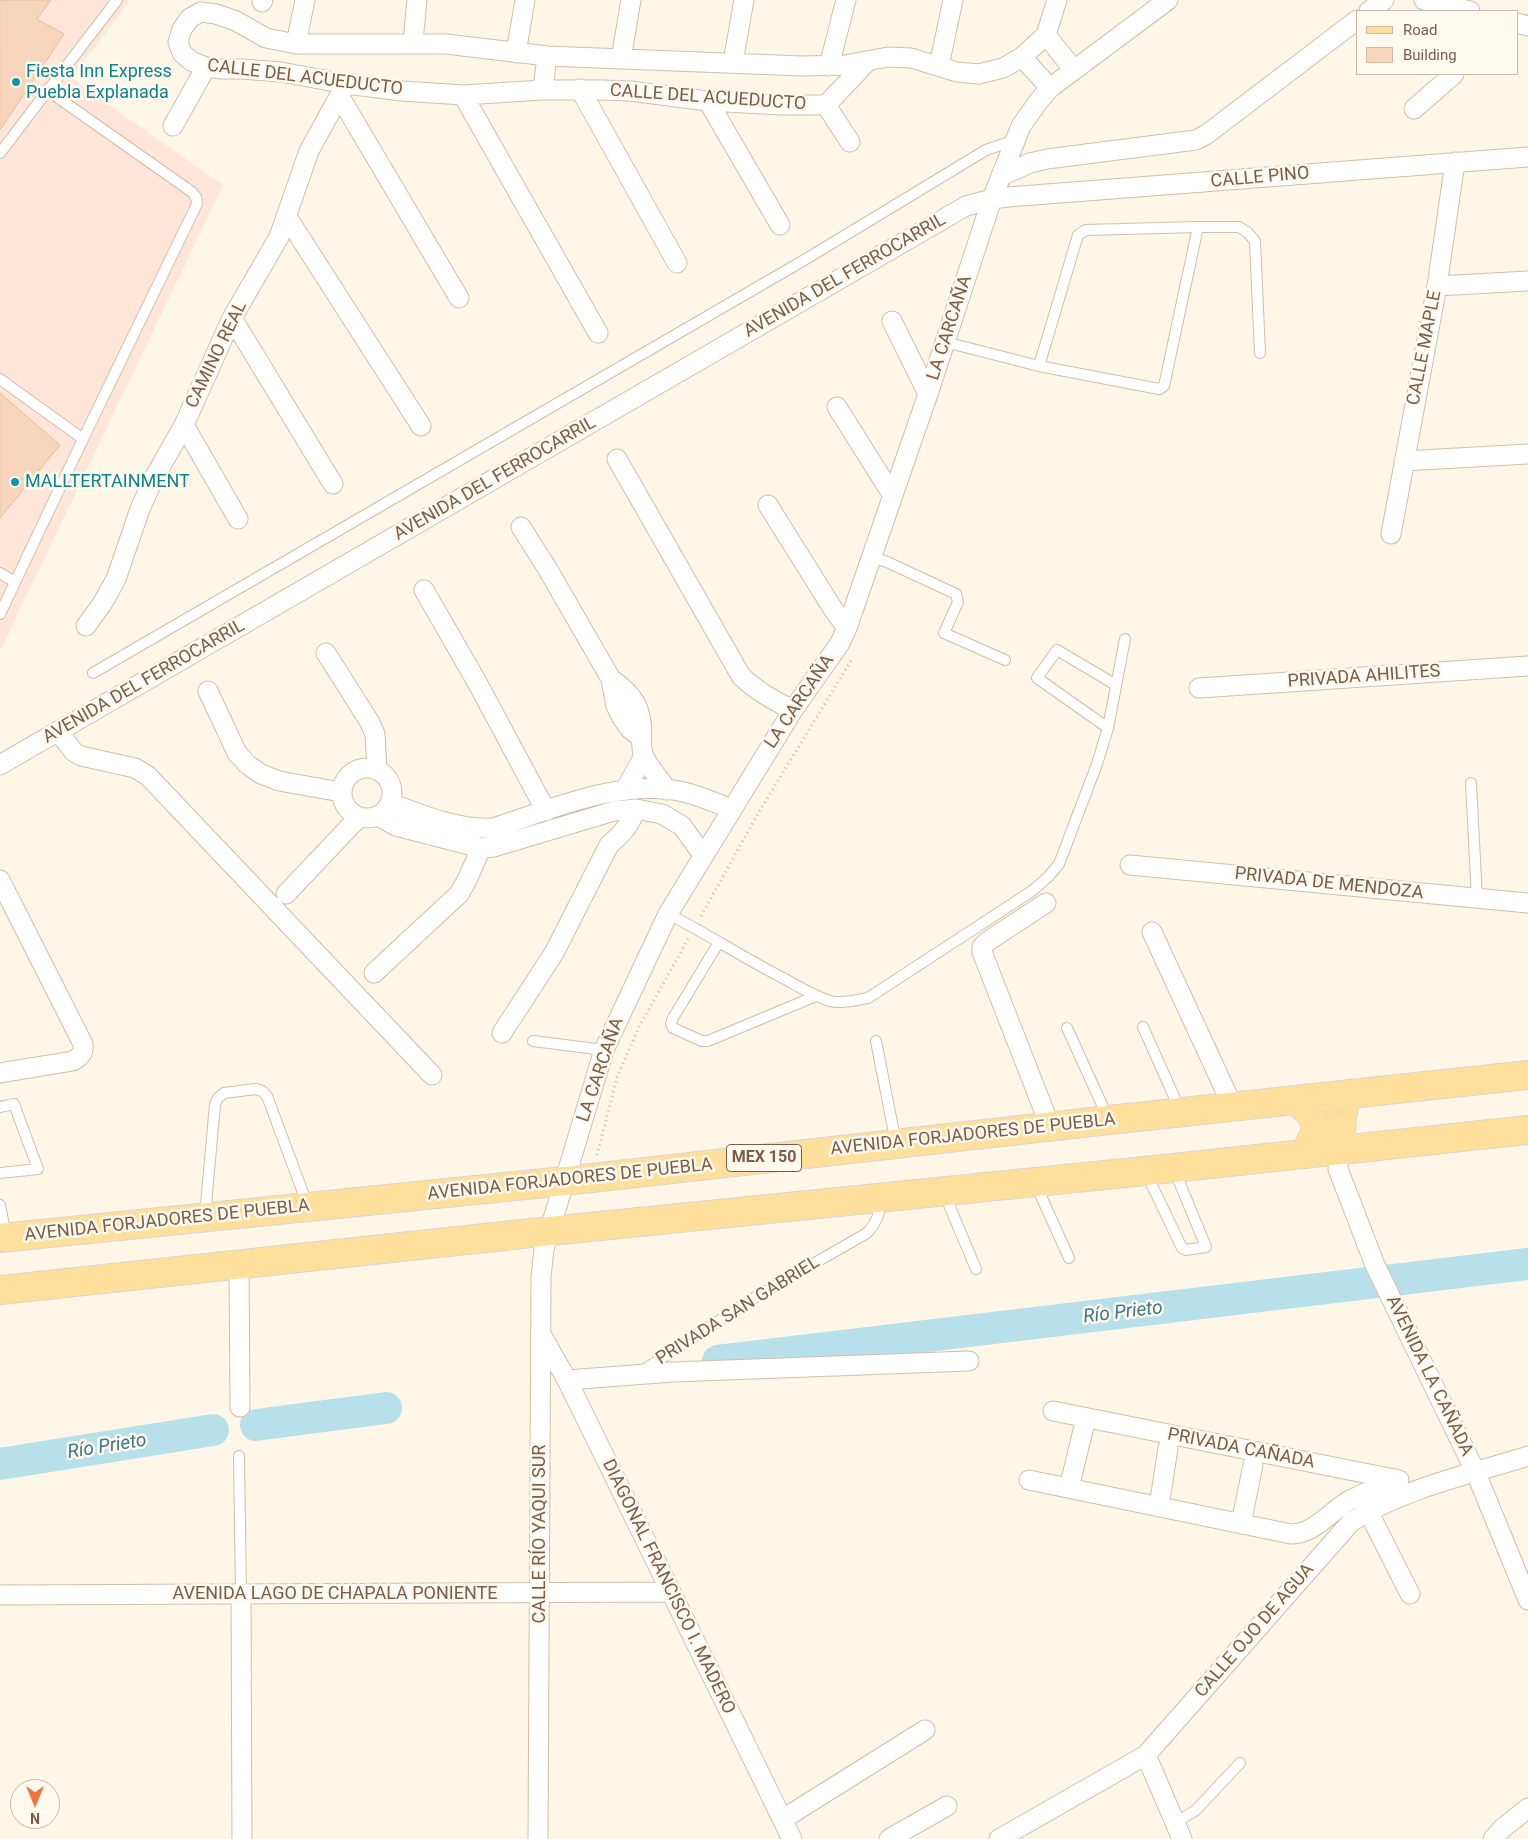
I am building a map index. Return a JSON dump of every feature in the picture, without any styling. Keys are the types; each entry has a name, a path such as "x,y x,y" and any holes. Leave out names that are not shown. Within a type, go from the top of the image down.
{"main road":[{"name":"AVENIDA FORJADORES DE PUEBLA","path":"3,1237 565,1181 1050,1126 1528,1075"},
{"path":"1339,1150 1346,1095"},
{"path":"1295,1100 1314,1118 1316,1127 1305,1153"},
{"path":"0,1290 1528,1130"}],"street":[{"path":"296,44 305,0"},
{"path":"413,42 417,0"},
{"path":"516,53 525,0"},
{"path":"621,59 630,0"},
{"path":"733,62 744,0"},
{"path":"829,66 846,0"},
{"path":"939,66 953,0"},
{"path":"1057,0 1046,35 1074,70"},
{"path":"1013,147 1022,126 1050,88 1168,0"},
{"path":"1370,10 1384,0"},
{"path":"1424,0 1466,10"},
{"name":"CALLE DEL ACUEDUCTO","path":"867,62 826,105 782,106 580,89 463,95 343,90 281,72 206,67 191,62 182,53 178,42 182,29 190,18 201,12 236,20 266,38 296,44 413,42 547,56 829,66 867,62 888,57 911,58 957,72 978,74 1003,68 1022,57 1046,35"},
{"path":"1000,176 1030,163 1047,159 1196,140 1207,134 1356,21"},
{"path":"543,90 547,56"},
{"path":"1022,57 1050,88"},
{"path":"172,126 206,67"},
{"path":"1414,109 1453,75"},
{"path":"580,89 677,263"},
{"path":"343,90 458,298"},
{"name":"CAMINO REAL","path":"86,626 102,604 116,579 140,509 153,480 184,425 232,318 279,237 288,217 309,152 343,90"},
{"path":"463,95 598,334"},
{"path":"708,101 780,225"},
{"path":"826,105 850,142"},
{"name":"LA CARCAÑA","path":"550,1231 604,1050 668,914 731,809 793,710 840,643 847,628 928,394 992,199 1013,147"},
{"name":"CALLE PINO","path":"992,199 1528,157"},
{"name":"CALLE MAPLE","path":"1391,534 1437,286 1454,162"},
{"name":"AVENIDA DEL FERROCARRIL","path":"0,765 966,206 992,199"},
{"path":"288,217 421,426"},
{"path":"1437,286 1528,281"},
{"path":"232,318 334,484"},
{"path":"892,321 928,394"},
{"path":"836,407 893,496"},
{"path":"184,425 238,519"},
{"path":"1404,461 1528,454"},
{"path":"618,459 741,676 749,684 773,700 793,710"},
{"path":"768,504 833,609 847,628"},
{"path":"521,527 611,679 616,706 667,790"},
{"path":"424,590 478,684 546,811"},
{"path":"326,653 372,728 376,746 377,770"},
{"name":"PRIVADA AHILITES","path":"1199,688 1528,666"},
{"path":"208,691 238,753 248,765 261,774 279,781 341,792"},
{"path":"58,731 74,752 81,756 135,768 148,776 432,1075"},
{"path":"625,790 642,747"},
{"path":"286,894 376,812 392,787 383,774 369,768 347,776 341,792 346,808 352,814 376,812 416,812 478,829 493,828 604,793 625,790 667,790 693,795 731,809"},
{"path":"376,812 396,826 481,848 494,847 614,811 636,809 662,814 682,826 703,855"},
{"path":"502,1033 554,953 609,845 626,829 636,809"},
{"path":"595,816 604,830 609,845"},
{"path":"374,973 458,894 467,880 481,848"},
{"name":"PRIVADA DE MENDOZA","path":"1130,865 1528,904"},
{"path":"0,880 83,1044 84,1050 81,1056 74,1061 0,1073"},
{"path":"1046,903 988,941 982,947 982,952 1050,1126"},
{"path":"1152,932 1233,1107"},
{"name":"AVENIDA LA CAÑADA","path":"1339,1150 1338,1169 1376,1265 1476,1473 1528,1600"},
{"name":"CALLE RÍO YAQUI SUR","path":"538,1839 541,1277 544,1249 550,1231"},
{"path":"239,1265 240,1407"},
{"name":"DIAGONAL FRANCISCO I. MADERO","path":"542,1336 567,1380 792,1839"},
{"path":"638,1374 970,1360"},
{"name":"PRIVADA SAN GABRIEL","path":"567,1380 638,1374"},
{"name":"PRIVADA CAÑADA","path":"1053,1411 1430,1485"},
{"path":"1069,1488 1086,1418"},
{"path":"1159,1507 1168,1448"},
{"name":"CALLE OJO DE AGUA","path":"999,1839 1146,1756 1351,1522 1368,1511 1430,1485 1476,1473 1528,1456"},
{"path":"1240,1524 1253,1465"},
{"path":"1029,1480 1240,1524 1300,1534 1308,1531 1348,1501 1396,1479"},
{"path":"1368,1511 1410,1594"},
{"name":"AVENIDA LAGO DE CHAPALA PONIENTE","path":"0,1595 671,1592"},
{"path":"241,1594 242,1839"},
{"path":"783,1819 925,1730"},
{"path":"1146,1756 1178,1831"},
{"path":"889,1839 947,1806"},
{"path":"1493,1839 1503,1828 1528,1808"}],"lane":[{"path":"0,153 117,0"},
{"path":"0,614 197,204 192,192 47,90"},
{"path":"93,673 798,264 986,150 1013,147"},
{"path":"945,342 1039,366 1156,389 1164,386 1198,227"},
{"path":"1039,366 1078,235 1086,230 1239,227 1247,232 1255,241 1260,353"},
{"path":"0,378 83,439"},
{"path":"872,557 956,594 958,602 944,633 1005,660"},
{"path":"0,572 15,582"},
{"path":"668,914 816,996 832,1001 848,1002 868,998 1032,891 1048,878 1059,864 1097,764 1108,728 1125,639"},
{"path":"1108,728 1037,678 1057,650 1116,685"},
{"path":"1471,783 1477,898"},
{"path":"719,942 672,1018 671,1024 673,1028 702,1041 708,1041 816,996"},
{"path":"1142,1026 1181,1113"},
{"path":"1067,1028 1109,1120"},
{"path":"533,1041 604,1050"},
{"path":"876,1041 896,1144"},
{"path":"205,1216 218,1098 224,1093 256,1089 262,1091 267,1096 308,1207"},
{"path":"0,1107 14,1104 38,1169 0,1173"},
{"path":"1145,1171 1182,1248 1186,1250 1206,1247 1174,1168"},
{"path":"1035,1183 1069,1258"},
{"path":"944,1192 976,1269"},
{"name":"PRIVADA SAN GABRIEL","path":"638,1374 754,1298 867,1234 875,1224 880,1212 881,1198"},
{"path":"0,1204 3,1237"},
{"path":"239,1456 241,1594"},
{"path":"1178,1831 1240,1764"}],"shaded area":[{"path":"0,0 130,0 71,78 223,185 0,651"}],"building":[{"name":"Fiesta Inn Express Puebla Explanada","path":"0,0 51,0 37,19 64,34 0,130"},
{"name":"MALLTERTAINMENT","path":"0,393 60,445 0,518"}],"waterway":[{"name":"Río Prieto","path":"718,1361 1528,1264"},
{"name":"Río Prieto","path":"256,1425 386,1408"},
{"name":"Río Prieto","path":"0,1464 213,1430"}],"place":[{"name":"Fiesta Inn Express Puebla Explanada","path":"16,82"},
{"name":"MALLTERTAINMENT","path":"15,482"}]}
